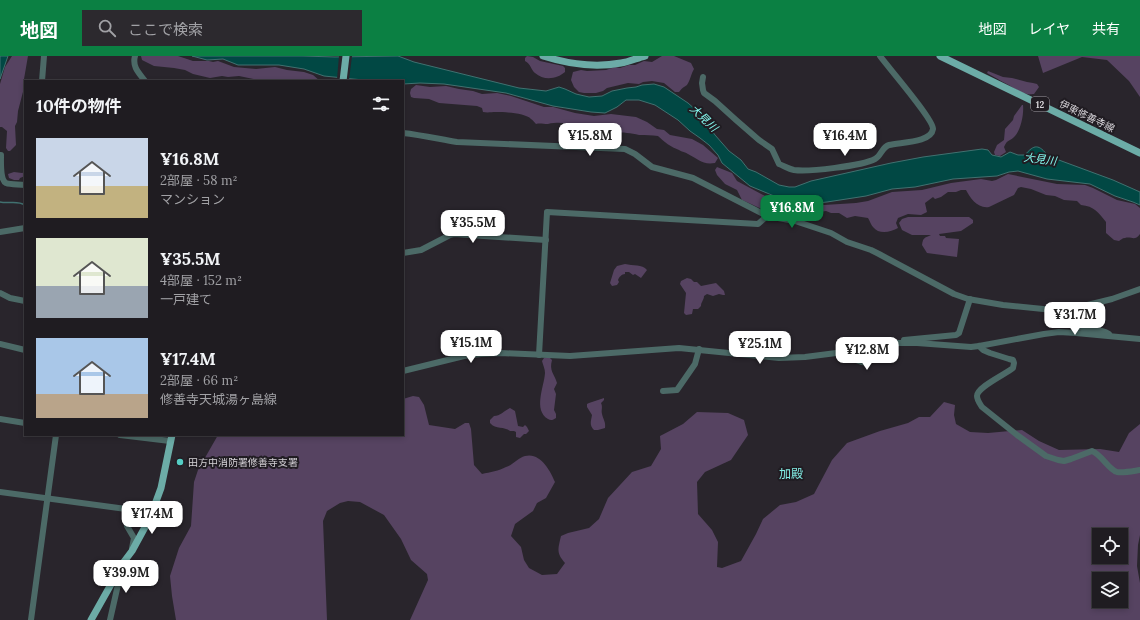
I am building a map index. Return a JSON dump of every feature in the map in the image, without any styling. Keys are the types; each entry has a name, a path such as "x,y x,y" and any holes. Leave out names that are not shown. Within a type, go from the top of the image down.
{"main road":[{"path":"343,80 346,56"},
{"path":"543,56 559,61 582,65 621,63 645,56"},
{"name":"伊東修善寺線","path":"940,56 1140,152"},
{"path":"91,620 150,518 161,488 171,438"}],"street":[{"path":"42,80 44,56"},
{"path":"135,56 134,64 144,80"},
{"path":"704,77 702,83 704,93 759,140 772,149 779,164 793,170 848,166 876,159 882,149 888,145 921,140 932,132 933,127 928,118 880,56"},
{"path":"404,134 420,135 457,142 625,149 635,154 652,167 693,178 767,216 796,221 831,233 847,242 875,252 954,294 970,299 1010,306 1068,310 1112,299 1140,289"},
{"path":"1,156 3,181 7,183 24,185"},
{"path":"539,355 548,212 758,224 767,216"},
{"path":"0,232 24,228"},
{"path":"404,254 422,250 454,234 546,240"},
{"path":"0,293 10,298 24,300"},
{"path":"895,344 908,339 956,335 959,333 970,299"},
{"path":"1068,310 1077,327 1107,332 1110,336"},
{"path":"404,371 464,356 501,353 586,355 679,348 779,358 805,357 895,344 917,343 971,347 1052,333 1076,332 1140,339"},
{"path":"0,344 24,350"},
{"path":"844,352 860,361 867,362 872,360 879,346"},
{"path":"979,346 983,350 1013,360 1013,368 984,387 977,396 982,407 1006,427 1037,450 1053,459 1064,461 1092,451 1100,456 1114,470 1122,472 1140,470"},
{"path":"663,391 677,390 694,364 699,349"},
{"path":"0,419 24,423"},
{"path":"31,620 56,436"},
{"path":"137,436 171,438"},
{"path":"0,492 126,509 126,526 134,538 132,551"},
{"path":"110,620 123,563"}],"shaded area":[{"path":"12,56 28,56 24,88 15,126 16,145 8,151 6,148 7,131 0,127 0,84 5,67"},
{"path":"141,56 178,56 193,61 218,61 234,67 256,69 275,67 304,72 313,75 319,80 258,80 239,76 210,78 193,74 185,70 154,66 142,60"},
{"path":"527,56 533,57 540,61 563,66 565,68 565,72 554,78 539,76 525,61"},
{"path":"662,56 674,56 691,63 694,69 689,82 679,92 675,92 664,83 652,81 639,84 628,83 607,88 596,93 584,93 579,92 574,87 571,80 573,72 581,70 606,70 615,67 620,68 635,65 644,61 652,62"},
{"path":"1038,56 1140,56 1140,97 1129,81 1107,60 1082,57 1043,73"},
{"path":"988,71 1003,77 1037,84 1039,87 1034,94 1024,93 987,73"},
{"path":"416,85 430,87 446,86 482,94 497,93 544,107 553,107 594,116 611,114 636,117 657,129 664,130 670,135 692,139 703,145 718,158 715,163 703,162 670,146 658,136 632,133 600,132 564,123 536,124 525,115 504,112 483,112 482,108 477,106 439,103 429,99 414,98 411,97 410,93 411,89"},
{"path":"1022,105 1022,117 1017,133 1005,144 1004,147 1006,152 1000,156 995,155 994,152 997,145 1004,140 1005,129 1013,120 1014,116"},
{"path":"717,167 732,173 737,181 784,204 786,207 785,209 771,212 742,200 737,190 725,184 717,175 715,170"},
{"path":"14,172 24,172 24,176 19,180 14,180 9,178 8,174"},
{"path":"1008,174 1057,184 1085,185 1117,200 1135,204 1140,208 1140,234 1136,238 1124,238 1119,241 1114,240 1106,233 1106,222 1093,208 1081,205 1077,201 1064,200 1055,196 1046,195 1021,187 1018,188 1014,195 989,207 978,205 966,190 948,192 935,199 933,197 925,203 927,212 921,215 908,214 898,218 896,223 898,228 885,232 876,230 868,218 855,216 847,218 839,213 831,213 826,211 820,212 808,208 808,206 868,201 892,192 922,190 951,183 981,179 992,181"},
{"path":"908,217 969,217 973,220 973,223 961,231 939,234 940,236 945,236 946,238 959,239 957,257 927,253 922,245 922,242 925,238 931,235 912,235 902,230 899,223 902,219"},
{"path":"625,264 640,266 647,270 641,278 635,274 633,275 629,272 625,272 625,274 619,278 617,285 612,286 610,283 614,270 617,266"},
{"path":"687,278 697,282 701,286 716,283 724,291 725,295 719,294 713,296 707,294 704,296 701,306 698,309 693,309 692,314 686,315 684,313 686,293 680,284 681,281"},
{"path":"549,357 552,360 551,369 557,383 554,389 556,394 554,410 556,418 553,420 548,419 544,415 540,404 545,373 542,361 544,358"},
{"path":"413,396 419,397 424,405 429,425 455,429 465,423 469,423 471,429 474,465 482,474 511,465 520,458 530,455 540,459 544,463 555,482 546,498 537,503 533,511 515,524 511,536 521,547 524,560 529,568 542,575 557,574 565,563 558,551 561,536 589,528 599,519 608,498 632,472 651,466 661,449 660,436 683,424 697,412 728,413 744,420 748,435 731,460 705,472 697,482 698,514 712,530 718,542 717,567 722,568 741,561 763,519 780,505 796,502 814,494 832,460 847,443 908,423 919,417 930,417 944,402 955,405 954,415 956,424 970,432 988,433 1022,430 1039,441 1059,450 1100,449 1119,452 1129,433 1140,424 1140,535 1137,566 1140,583 1140,620 410,620 428,580 427,574 411,560 401,539 384,515 360,502 348,501 340,503 327,511 323,521 327,620 176,620 170,576 179,548 191,526 194,482 198,470 217,436 404,436 404,399"},
{"path":"604,398 601,403 605,428 594,430 591,425 592,415 587,407 587,404"},
{"path":"510,408 515,411 518,426 523,427 525,425 529,431 520,438 516,437 516,432 514,431 492,425 490,423 490,420 494,416"}],"water":[{"path":"0,56 8,56 0,79"},
{"name":"大見川","path":"192,56 398,56 414,62 519,88 546,91 559,87 576,94 589,97 602,96 612,91 654,84 664,87 688,103 706,119 715,135 729,151 741,160 748,169 779,185 795,187 811,181 923,157 982,149 988,150 992,155 1001,157 1010,152 1018,155 1025,155 1031,149 1036,147 1042,149 1048,156 1113,180 1140,192 1140,205 1115,196 1090,184 1047,179 1018,171 997,176 953,179 827,202 809,204 795,202 779,198 750,186 722,163 718,155 709,145 678,120 655,105 639,100 626,100 617,107 605,113 591,112 553,106 506,93 444,84 404,84 404,80 363,80 324,76 304,69 279,65 238,65 223,59 207,60"}],"pier":[{"path":"339,56 352,56 349,80 337,79"}],"waterway":[{"path":"0,202 24,205"}],"place":[{"name":"田方中消防署修善寺支署","path":"180,462"}],"district":[{"name":"加殿","path":"791,473"}]}
